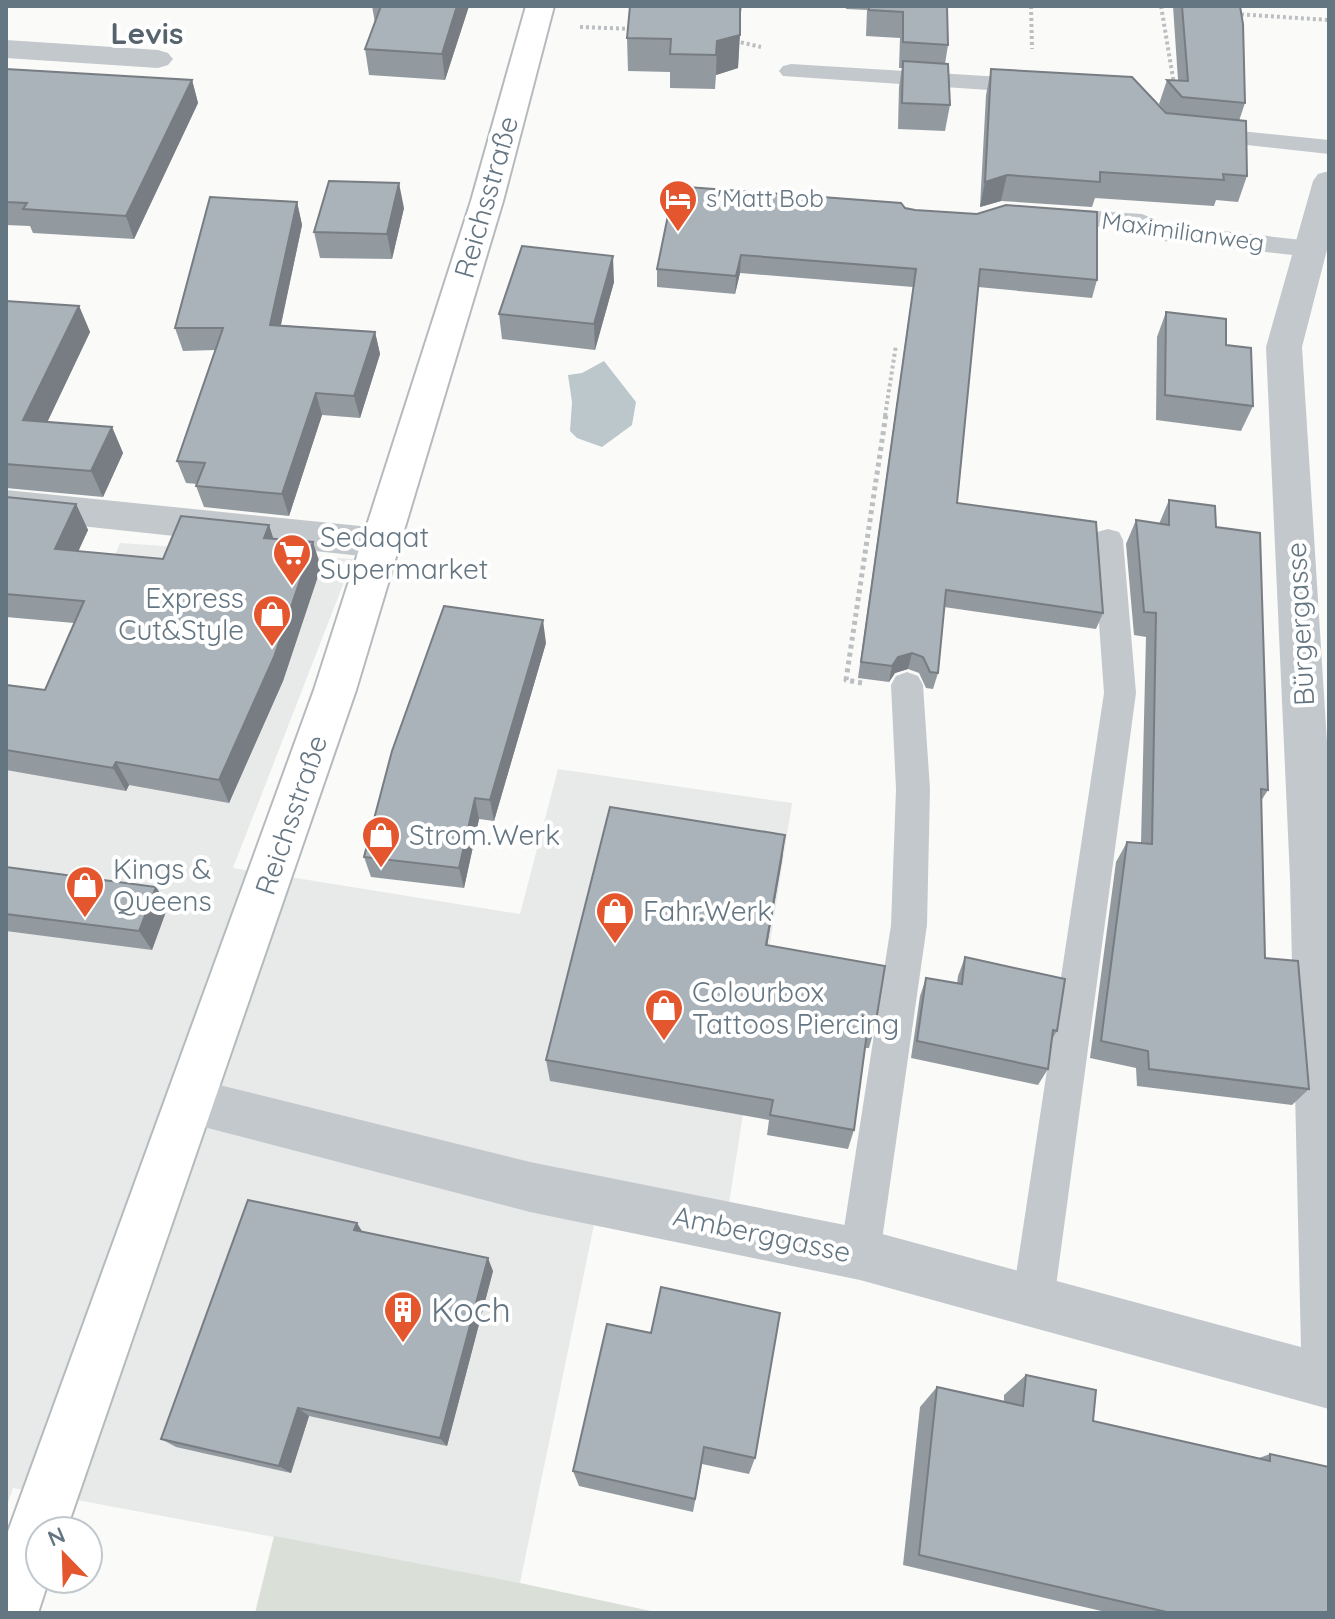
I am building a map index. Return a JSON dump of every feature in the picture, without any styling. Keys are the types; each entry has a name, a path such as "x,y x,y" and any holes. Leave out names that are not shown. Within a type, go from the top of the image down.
{"main road":[{"name":"Reichsstraße","path":"8,1613 335,690 487,201 538,16"}],"street":[{"path":"6,49 158,59"},
{"name":"Bürgergasse","path":"1329,181 1284,347 1313,878 1329,1360"},
{"path":"6,504 380,543"},
{"name":"Amberggasse","path":"191,1102 530,1187 860,1254 1329,1382"}],"lane":[{"path":"791,71 1061,88"},
{"path":"1178,132 1329,147"},
{"name":"Maximilianweg","path":"1033,214 1142,222 1164,233 1311,249"},
{"path":"1033,1301 1120,693 1108,540"},
{"path":"860,1254 909,925 913,789 889,685"}],"path":[{"path":"1161,6 1178,132"},
{"path":"1230,13 1329,20"},
{"path":"538,16 635,29"},
{"path":"735,41 765,48 791,71"},
{"path":"889,685 846,680 896,345"}],"shaded area":[{"path":"604,361 636,402 632,425 602,447 577,438 570,431 572,402 568,375 582,373"},
{"path":"120,543 353,559 233,868 520,914 558,769 792,803 722,1248 594,1225 520,1583 13,1488 6,1508 6,688 59,693"},
{"path":"274,1536 520,1583 660,1613 255,1613"}],"building":[{"path":"381,6 457,6 442,54 365,49"},
{"path":"630,6 740,6 740,35 717,41 716,55 670,54 671,39 627,38"},
{"path":"869,6 947,6 948,45 903,42 903,12 869,10"},
{"path":"1182,6 1240,6 1245,103 1182,97 1167,80 1188,81"},
{"path":"903,61 948,64 950,105 902,103"},
{"path":"6,69 192,80 126,216 23,209 27,203 6,202"},
{"path":"991,69 1132,77 1166,113 1246,121 1247,176 1223,174 1224,180 1100,172 1100,182 1007,175 985,182"},
{"path":"329,181 399,183 387,234 314,232"},
{"path":"674,186 901,203 905,208 915,210 977,214 1006,205 1097,212 1097,280 980,269 957,503 1096,522 1103,613 946,590 938,673 930,672 923,657 912,653 898,657 892,666 861,662 916,269 741,255 736,276 657,269"},
{"path":"210,197 297,202 270,325 375,332 354,396 316,393 282,494 196,486 205,463 177,461 223,328 175,328"},
{"path":"522,246 613,256 594,324 499,314"},
{"path":"6,301 79,306 23,420 112,427 91,471 6,464"},
{"path":"1166,312 1226,319 1226,345 1251,348 1253,406 1165,395"},
{"path":"6,497 76,504 55,549 163,559 181,516 269,525 264,538 313,542 274,657 219,780 116,762 113,768 6,750 6,685 45,690 84,601 6,594"},
{"path":"1169,500 1215,506 1216,527 1260,533 1268,790 1261,789 1265,958 1298,961 1309,1089 1149,1069 1148,1051 1101,1041 1127,842 1152,844 1156,613 1144,612 1136,520 1169,525"},
{"path":"444,606 543,620 490,800 475,798 459,868 364,857 392,751"},
{"path":"610,807 785,835 766,945 885,966 875,1027 868,1025 854,1130 770,1115 773,1100 546,1060"},
{"path":"6,867 156,887 139,931 6,914"},
{"path":"965,957 1065,979 1048,1069 917,1041 926,978 962,984"},
{"path":"248,1200 357,1223 354,1230 488,1258 440,1438 298,1408 279,1466 161,1439"},
{"path":"661,1287 780,1313 755,1458 704,1447 695,1499 573,1471 607,1324 651,1333"},
{"path":"1026,1375 1096,1390 1093,1421 1270,1461 1270,1454 1329,1467 1329,1613 1171,1613 919,1555 937,1387 1023,1406"}],"place":[{"name":"s'Matt Bob","path":"678,233"},
{"name":"Sedaqat Supermarket","path":"292,587"},
{"name":"Express Cut&Style","path":"272,648"},
{"name":"Strom.Werk","path":"381,869"},
{"name":"Kings & Queens","path":"85,919"},
{"name":"Fahr.Werk","path":"615,945"},
{"name":"Colourbox Tattoos Piercing","path":"664,1042"},
{"name":"Koch","path":"403,1344"}],"district":[{"name":"Levis","path":"147,34"}]}
